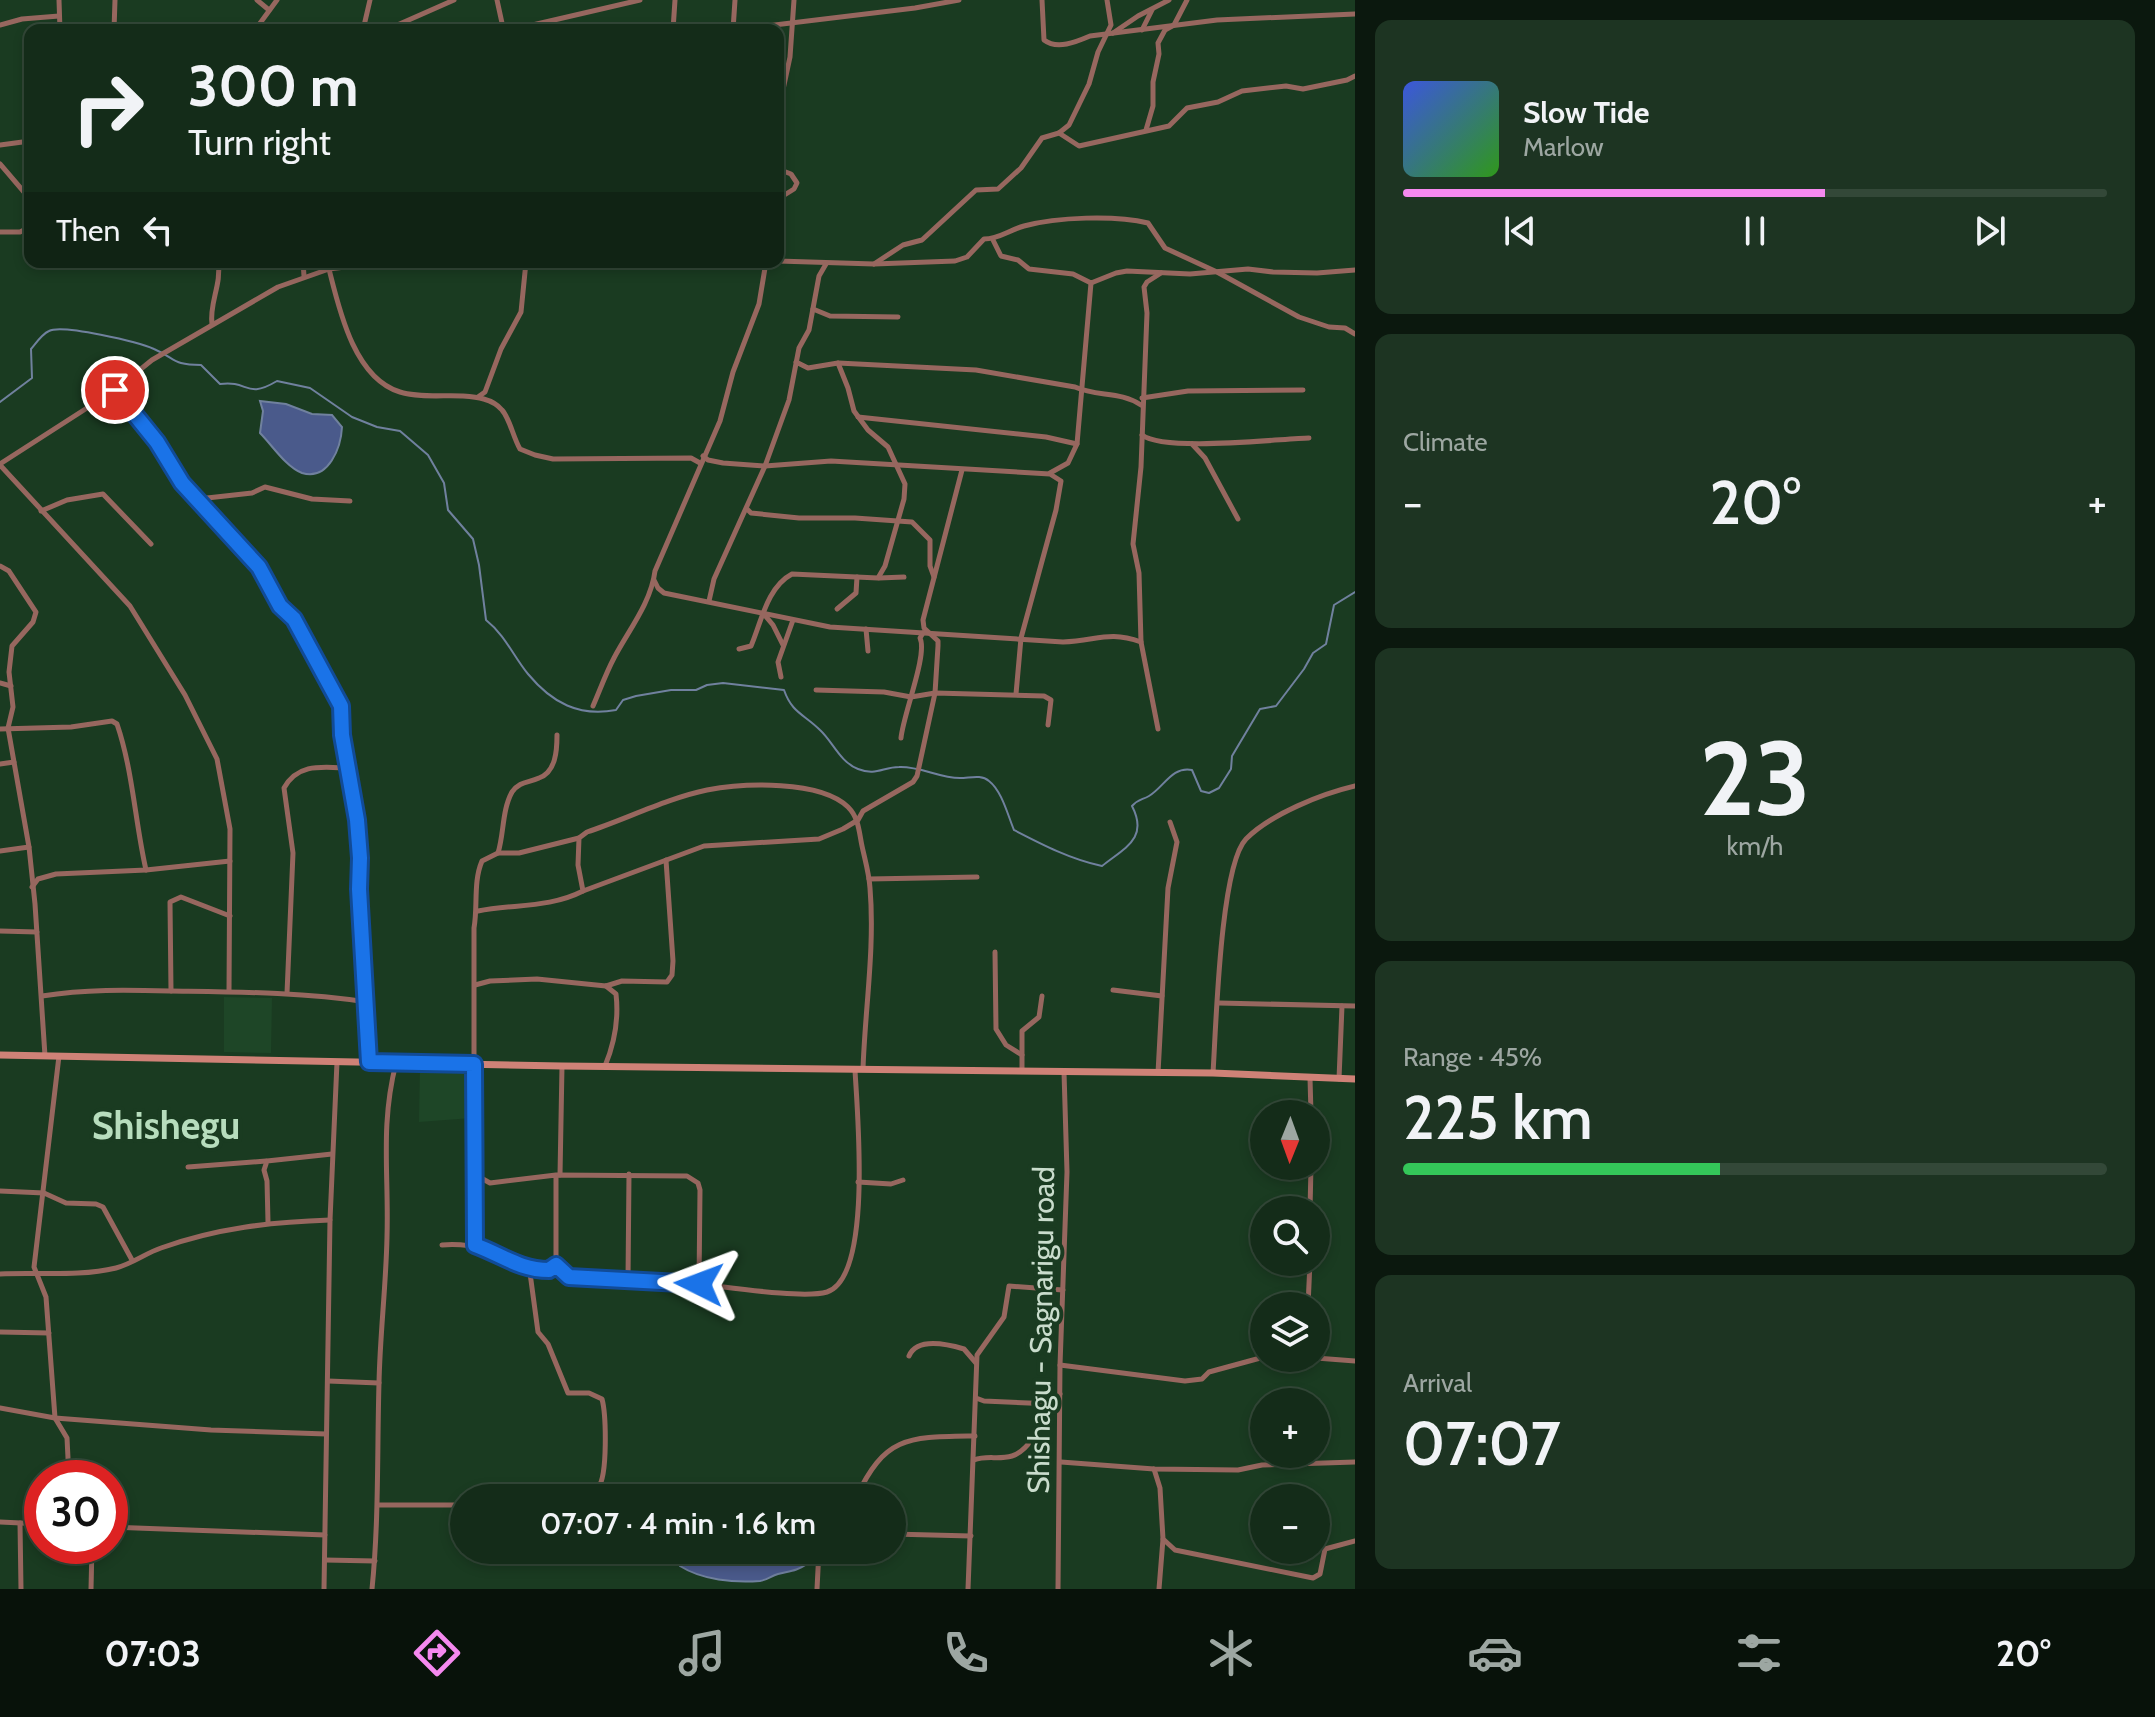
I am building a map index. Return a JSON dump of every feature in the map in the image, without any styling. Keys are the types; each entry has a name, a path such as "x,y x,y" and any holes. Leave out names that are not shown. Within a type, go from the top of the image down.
{"main road":[{"path":"0,1055 562,1066 1213,1073 1355,1079"}],"street":[{"path":"59,0 60,24"},
{"path":"114,24 115,0"},
{"path":"257,0 269,10"},
{"path":"259,24 277,0"},
{"path":"364,24 370,0"},
{"path":"399,24 452,0"},
{"path":"497,0 503,24"},
{"path":"536,24 640,0"},
{"path":"673,24 675,0"},
{"path":"734,24 735,0"},
{"path":"784,90 794,0"},
{"path":"784,24 959,0"},
{"path":"1042,0 1043,34 1048,43 1073,43 1090,36 1217,20 1355,14"},
{"path":"1107,0 1111,16 1110,34"},
{"path":"874,264 903,245 922,240 976,190 998,189 1021,168 1042,138 1059,133 1069,125 1089,84 1098,52 1110,34 1169,0"},
{"path":"1146,130 1153,106 1158,43 1165,30 1174,25 1187,0"},
{"path":"1142,30 1153,10"},
{"path":"0,25 59,16"},
{"path":"1059,133 1079,146 1169,126 1187,108 1218,102 1242,91 1286,86 1303,89 1355,76"},
{"path":"0,145 24,142"},
{"path":"0,164 24,192"},
{"path":"784,171 791,174 797,183 784,194"},
{"path":"784,261 874,264 962,259 984,239 993,240 1027,225 1086,218 1130,219 1148,223 1165,248 1217,272 1299,317 1329,327 1345,328 1355,334"},
{"path":"0,232 24,230"},
{"path":"993,240 1001,256 1018,260 1029,269 1073,274 1091,283 1116,273 1355,270"},
{"path":"709,601 722,559 747,509 789,400 799,348 809,330 819,276 827,263"},
{"path":"212,324 219,268"},
{"path":"303,268 304,276"},
{"path":"229,991 230,861 227,806 217,759 185,695 130,606 0,465 115,390 152,360 212,324 304,276 337,268"},
{"path":"477,397 485,392 501,349 521,312 525,268"},
{"path":"593,706 613,659 632,629 654,580 655,571 720,421 733,372 756,312 765,268"},
{"path":"329,269 348,337 367,365 395,390 477,397 489,401 502,410 520,449 535,455 593,460 691,458 700,463"},
{"path":"1158,729 1141,642 1139,573 1133,544 1141,467 1141,405 1147,313 1144,287 1153,276 1161,273"},
{"path":"1050,474 1068,463 1077,444 1091,283"},
{"path":"813,309 830,316 898,317"},
{"path":"796,362 808,368 838,363 976,370 1127,396 1141,405"},
{"path":"838,363 857,417 888,447 905,484 904,499 885,566 878,578"},
{"path":"115,390 157,442 182,483 259,567 280,606 294,619 341,706 346,768 357,820 369,1062"},
{"path":"1142,398 1155,394 1202,391 1303,390"},
{"path":"485,392 489,401"},
{"path":"857,417 1046,437 1077,444"},
{"path":"1141,435 1149,441 1191,443 1309,438"},
{"path":"1191,443 1205,458 1238,519"},
{"path":"703,456 715,462 765,466 831,461 1059,477 1060,489 1021,638 1016,694"},
{"path":"478,911 531,906 570,897 704,846 807,841 843,829 858,820 863,811 913,782 935,693 938,641 925,633 923,620 962,470"},
{"path":"198,499 252,493 269,487 312,499 350,501"},
{"path":"41,511 67,500 103,494 151,544"},
{"path":"747,509 751,513 787,517 912,522 930,540 930,566 934,578"},
{"path":"0,566 9,571 36,612 33,622 12,646 9,672 13,707 8,728 29,847 45,1056"},
{"path":"739,649 751,646 763,613 779,585 792,574 904,577"},
{"path":"837,609 856,593 857,577"},
{"path":"654,580 664,593 793,620 866,629 1083,641 1113,634 1141,642"},
{"path":"763,613 783,646"},
{"path":"781,677 778,662 793,620"},
{"path":"866,629 868,651"},
{"path":"901,738 921,658 923,644 920,638 925,633"},
{"path":"0,683 11,686"},
{"path":"816,690 884,692 911,697 935,693 1048,697 1051,705 1048,725"},
{"path":"0,729 71,727 112,721 117,724 128,766 146,870"},
{"path":"498,853 510,796 515,788 526,781 546,774 557,750 557,735"},
{"path":"0,764 14,762"},
{"path":"287,993 293,853 284,788 299,770 346,768"},
{"path":"475,1245 474,928 478,911 476,884 480,863 498,853 519,853 579,838 587,832 707,790 755,786 805,789 826,794 849,808 858,820 869,879 872,930 859,1070 856,1238 846,1274 831,1290 811,1294 569,1277 556,1265 562,1066"},
{"path":"1213,1073 1225,909 1237,852 1245,840 1276,819 1331,792 1355,786"},
{"path":"1158,1073 1169,877 1177,842 1170,822"},
{"path":"579,838 578,865 583,891"},
{"path":"0,851 29,847"},
{"path":"475,985 490,981 537,979 606,986 622,981 667,982 671,978 673,961 666,860"},
{"path":"32,887 38,879 56,874 146,870 230,861"},
{"path":"869,879 977,877"},
{"path":"171,991 170,902 181,897 230,916"},
{"path":"0,931 37,932"},
{"path":"995,952 996,1029 1006,1045 1022,1055"},
{"path":"605,1066 614,1042 617,1019 616,994 606,986"},
{"path":"42,996 106,989 229,991 287,993 367,1002"},
{"path":"1113,990 1162,996"},
{"path":"1022,1071 1022,1031 1039,1017 1042,996"},
{"path":"1219,1003 1355,1006"},
{"path":"1339,1079 1342,1006"},
{"path":"59,1056 35,1272 44,1286 46,1297 55,1418 67,1438 68,1460"},
{"path":"324,1589 330,1220 337,1062"},
{"path":"372,1589 378,1505 379,1383 387,1238 386,1112 396,1063"},
{"name":"Shishagu - Sagnarigu road","path":"1058,1589 1060,1365 1067,1172 1064,1072"},
{"path":"1310,1078 1311,1100"},
{"path":"188,1167 332,1154"},
{"path":"267,1161 264,1170 268,1222"},
{"path":"474,1174 490,1183"},
{"path":"628,1280 629,1174"},
{"path":"474,1193 490,1183 558,1175 687,1176 698,1183 699,1284"},
{"path":"858,1182 891,1184 903,1180"},
{"path":"0,1191 44,1193 66,1203 103,1207 132,1260"},
{"path":"0,1274 95,1272 121,1267 158,1248 219,1230 268,1222 330,1220"},
{"path":"442,1245 475,1245 510,1260 531,1275 538,1332 548,1344 568,1393 589,1393 602,1399 605,1413 603,1479 600,1484"},
{"path":"520,1268 549,1270 556,1265"},
{"path":"968,1589 978,1351 1004,1317 1009,1286 1063,1290"},
{"path":"0,1332 49,1333"},
{"path":"909,1356 919,1345 949,1346 968,1351 976,1364"},
{"path":"1330,1359 1355,1361"},
{"path":"1060,1365 1185,1381 1202,1379 1209,1372 1250,1361"},
{"path":"328,1381 379,1383"},
{"path":"974,1460 984,1456 996,1459 1019,1454 1030,1442 1060,1393"},
{"path":"976,1398 1054,1404"},
{"path":"0,1408 55,1418 211,1430 326,1434"},
{"path":"863,1484 874,1463 896,1445 934,1437 975,1436"},
{"path":"1061,1462 1154,1469 1238,1470 1262,1465 1355,1462"},
{"path":"1154,1469 1160,1488 1163,1539 1159,1589"},
{"path":"378,1505 450,1505"},
{"path":"0,1522 24,1523"},
{"path":"20,1523 21,1589"},
{"path":"128,1528 325,1535"},
{"path":"906,1534 971,1536"},
{"path":"1163,1539 1175,1550 1200,1557 1313,1578 1320,1574 1325,1549 1355,1541"},
{"path":"325,1560 375,1561"},
{"path":"91,1589 92,1564"},
{"path":"817,1589 818,1564"}],"shaded area":[{"path":"224,997 272,998 271,1053 224,1052"},
{"path":"420,1064 470,1065 472,1118 419,1122"}],"water":[{"path":"260,401 286,404 312,414 332,415 342,427 336,452 326,467 320,472 302,473 285,461 260,433 263,411"},
{"path":"807,1564 750,1582 718,1580 680,1566"}],"waterway":[{"path":"0,402 32,378 31,349 44,334 57,329 146,346 179,363 201,365 220,384 259,389 277,381 310,388 352,417 377,427 400,431 428,455 444,483 448,510 473,539 486,620 504,639 528,674 557,700 578,709 603,712 616,710 623,700 636,696 671,690 696,690 723,683 784,690 795,709 820,730 852,766 870,772 907,767 952,777 986,779 1001,797 1014,830 1046,846 1102,866 1126,848 1136,835 1138,827 1132,806 1174,774 1192,770 1201,791 1209,793 1219,788 1231,769 1232,756 1260,709 1276,706 1313,653 1326,644 1334,605 1355,592"}],"district":[{"name":"Shishegu","path":"166,1125"}],"route":[{"path":"115,390 157,442 182,483 259,567 280,606 294,619 341,706 346,768 357,820 360,858 369,1062 474,1064 475,1245 510,1260 520,1268 549,1270 556,1265 563,1274 580,1279 699,1284"}]}
